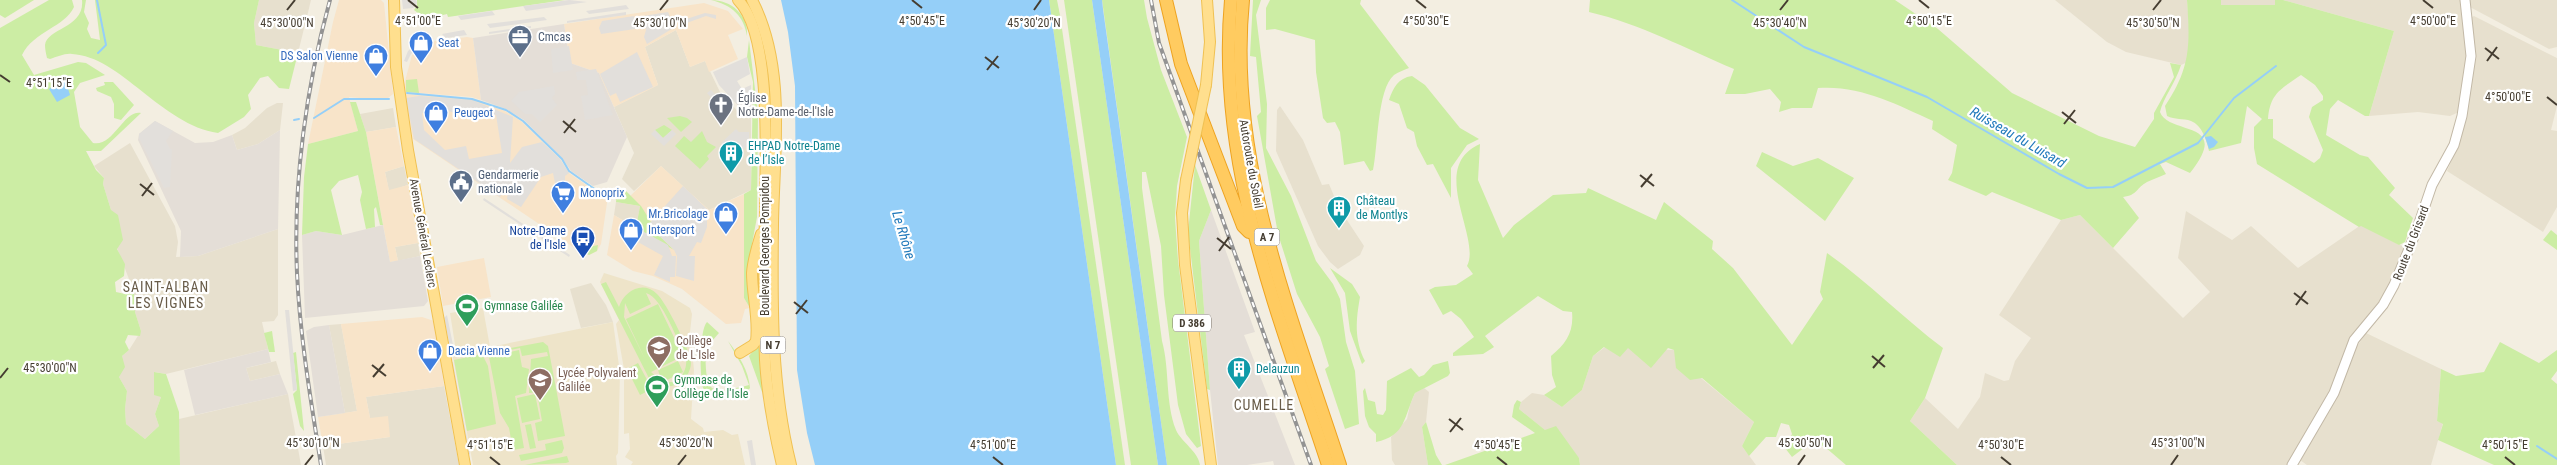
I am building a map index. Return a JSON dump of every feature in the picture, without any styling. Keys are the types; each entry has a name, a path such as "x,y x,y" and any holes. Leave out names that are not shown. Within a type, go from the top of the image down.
{"highway":[{"path":"1166,0 1181,64 1198,111 1243,226 1256,241"},
{"name":"Autoroute du Soleil","path":"1231,0 1228,71 1232,129 1242,190 1256,241 1328,465"},
{"name":"Autoroute du Soleil","path":"1243,0 1240,44 1241,96 1247,154 1254,188 1270,247 1340,465"}],"main road":[{"name":"Avenue Général Leclerc","path":"394,0 396,67 408,150 465,465"},
{"name":"Boulevard Georges Pompidou","path":"738,0 748,13 753,28 763,85 765,362 771,409 782,465"},
{"name":"Boulevard Georges Pompidou","path":"752,0 767,40 774,96 773,342 780,410 791,465"},
{"name":"D 386","path":"1207,0 1210,42 1206,85 1186,180 1182,213 1185,265 1211,465"},
{"path":"740,353 756,341 756,301 753,267 764,223"}],"street":[{"name":"Route du Grisard","path":"2292,465 2334,393 2354,340 2389,295 2410,249 2432,185 2454,145 2462,116 2470,65 2465,0"}],"shaded area":[{"path":"259,0 311,0 298,53 256,45 254,23"},
{"path":"339,0 381,0 384,3 393,94 388,98 349,97 358,131 308,144 333,22"},
{"path":"402,0 416,0 417,3 413,8 403,9"},
{"path":"569,0 587,2 526,11 523,6"},
{"path":"2055,0 2187,0 2190,39 2188,62 2181,65 2126,52 2107,42"},
{"path":"2221,0 2275,0 2275,5 2221,5"},
{"path":"2283,0 2460,0 2467,59 2459,112 2450,116 2418,112 2369,116 2394,31"},
{"path":"2469,0 2557,0 2557,47 2549,49 2468,6"},
{"path":"704,3 728,11 743,29 728,35 738,59 709,72 705,61 690,67 676,30 645,47 658,85 614,107 599,73 570,63 564,24"},
{"path":"626,5 629,9 589,14 586,11"},
{"path":"492,11 495,15 461,20 458,16"},
{"path":"626,12 626,15 567,23 567,21"},
{"path":"668,12 675,27 647,44 644,37 646,30 643,16"},
{"path":"705,13 716,15 716,19 706,16 681,25 680,21"},
{"path":"634,16 635,29 601,34 599,28 602,21"},
{"path":"2474,16 2557,58 2557,106 2551,130 2557,131 2557,207 2543,232 2447,171 2461,139 2467,112 2475,54 2470,18"},
{"path":"544,17 547,20 490,28 487,24"},
{"path":"564,24 570,63 599,73 627,137 607,182 593,186 571,171 562,158 524,120 506,109 481,100 473,38"},
{"path":"531,26 531,28 489,34 489,32"},
{"path":"464,30 467,35 446,38 442,34"},
{"path":"676,30 690,67 705,61 720,92 744,118 751,112 751,190 709,210 661,166 634,191 622,179 634,153 614,107 658,85 645,47"},
{"path":"473,38 481,100 472,97 406,92 404,85 412,55 435,41"},
{"path":"419,41 421,44 411,54 407,62 404,61 408,51"},
{"path":"569,46 573,70 553,73 551,49"},
{"path":"637,52 653,87 620,102 616,93 610,96 600,74"},
{"path":"747,57 750,74 737,81 742,89 751,85 751,107 744,112 719,85 713,72"},
{"path":"596,69 613,115 585,120 581,96 588,95 586,80 577,80 576,72"},
{"path":"554,86 555,94 552,98 557,105 540,122 532,114 525,114 511,101 519,92"},
{"path":"711,90 723,103 719,107 707,93"},
{"path":"405,94 472,99 505,111 521,121 560,159 569,173 596,192 608,196 601,244 597,251 589,255 579,251 413,139"},
{"path":"419,96 472,100 513,117 510,163 522,147 542,142 560,159 569,173 565,176 565,187 556,188 553,173 541,177 521,207 507,199 508,192 503,192 500,197 414,139 406,98","holes":["444,110 456,113 472,111 474,118 496,115 502,153 469,159 466,146 445,150 424,130 422,113"]},
{"path":"277,103 283,103 280,130 258,144 237,150 232,135 245,128 267,108"},
{"path":"1280,106 1303,140 1322,185 1329,184 1339,208 1364,246 1360,255 1338,269 1318,246 1276,151 1277,110"},
{"path":"393,108 396,127 366,132 360,114"},
{"path":"155,121 195,143 213,142 232,135 237,150 258,144 280,130 278,229 198,256 180,257 181,231 138,140 139,134"},
{"path":"155,121 173,131 166,141 170,149 172,149 170,187 164,188 139,138 139,134"},
{"path":"396,127 404,166 385,172 389,190 408,185 418,243 395,247 398,261 390,262 366,132"},
{"path":"736,129 739,132 749,132 749,144 744,149 725,147 721,143"},
{"path":"655,130 663,138 672,130 676,134 664,146 651,134"},
{"path":"130,143 175,226 178,242 176,257 198,256 278,229 278,315 274,321 262,322 268,349 166,374 155,372 161,397 155,414 159,426 145,439 126,424 127,391 119,377 122,356 129,350 141,331 135,312 134,292 117,248 111,210 103,184 104,178 94,166"},
{"path":"404,166 408,185 389,191 385,172"},
{"path":"661,166 709,210 744,194 744,298 750,308 745,309 741,323 726,324 682,289 653,276 633,271 607,255 614,215 636,228 640,206 623,203"},
{"path":"683,186 707,209 707,227 701,243 697,242 689,256 695,256 694,281 676,276 677,256 674,250 648,225"},
{"path":"484,198 570,255 569,257 483,200"},
{"path":"616,202 640,206 636,228 614,215"},
{"path":"1211,210 1255,332 1244,335 1295,465 1274,465 1273,461 1247,465 1218,465 1210,390 1199,241"},
{"path":"2186,211 2232,240 2251,226 2298,268 2361,225 2404,247 2389,288 2346,346 2335,381 2324,405 2288,465 1957,465 1910,421 1925,398 1958,429 1980,397 1985,373 2004,381 2009,380 2015,361 2031,338 1999,315 2061,220 2080,215 2183,318 2210,292 2178,258"},
{"path":"622,220 668,245 672,256 676,256 675,277 670,277 670,282 654,275 663,256 620,232"},
{"path":"383,225 390,262 420,256 428,301 424,306 305,318 302,235 316,231 342,235"},
{"path":"418,243 420,256 398,261 395,247"},
{"path":"484,258 491,297 443,306 437,267"},
{"name":"Collège de L'Isle","path":"604,273 662,291 690,308 692,314 690,332 694,370 691,419 703,428 704,432 723,430 732,435 738,434 745,465 631,465 633,462 625,457 630,449 629,433 624,434 624,369 616,324 619,320 600,282"},
{"path":"591,283 606,305 613,322 581,328 570,289"},
{"name":"Lycée Polyvalent Galilée","path":"483,308 490,347 613,322 620,373 617,465 473,465 452,352 456,351 450,313"},
{"path":"285,310 289,310 297,390 293,391"},
{"path":"447,315 454,350 451,351 444,318"},
{"path":"422,317 434,321 444,386 366,397 370,418 388,416 390,437 323,446 318,417 357,411 341,324"},
{"path":"341,324 357,411 345,413 329,325"},
{"path":"329,325 345,413 318,417 306,331 314,327"},
{"path":"2366,333 2441,369 2437,421 2443,423 2431,465 2307,465 2300,460 2339,393 2356,348"},
{"path":"1605,347 1674,350 1701,378 1754,422 1742,446 1756,465 1580,465 1579,458 1519,409 1521,402 1532,393 1544,395 1562,407 1582,390 1593,356"},
{"path":"268,349 271,362 246,368 250,381 280,374 288,394 195,415 184,370"},
{"path":"276,361 280,374 250,381 246,368"},
{"path":"451,362 453,362 470,454 468,455"},
{"path":"444,386 459,465 326,465 323,446 390,437 370,418 366,397"},
{"path":"1424,388 1429,392 1426,422 1422,427 1428,465 1395,465 1392,460 1391,437 1407,419 1415,393"},
{"path":"288,394 301,465 180,465 179,419"},
{"path":"752,440 756,465 751,465 747,441"}],"green space":[{"path":"0,0 34,0 5,18 0,15"},
{"path":"49,0 72,0 74,7 64,20 34,40 22,55 34,75 78,62 86,63 105,75 80,83 74,92 80,127 93,143 107,140 129,117 141,113 101,151 86,151 96,170 104,178 103,184 111,210 118,215 123,240 117,249 125,264 124,276 115,282 116,292 125,294 130,289 134,292 135,312 141,331 140,336 128,335 125,342 129,350 122,356 125,367 119,377 127,391 126,424 145,439 159,426 155,414 161,397 154,395 154,372 166,374 179,412 180,465 0,465 0,28"},
{"path":"82,0 86,0 84,12 89,23 87,29 91,38 100,40 95,0 259,0 254,23 256,45 298,53 289,89 279,88 268,76 260,78 248,95 251,109 244,117 218,133 198,127 178,118 125,78 90,58 69,54 50,59 47,58 45,45 47,39 78,16"},
{"path":"417,0 565,0 448,17 447,14 443,15 443,17 427,20 414,10 417,6"},
{"path":"711,0 732,6 742,15 747,28 747,36 743,23 736,12 725,5"},
{"path":"1049,0 1057,0 1060,15 1125,465 1116,465"},
{"path":"1064,0 1092,0 1158,465 1131,465"},
{"path":"1102,0 1144,0 1161,70 1187,137 1177,186 1175,218 1178,260 1201,446 1197,448 1186,434 1178,405 1164,295 1161,246 1146,172 1142,172 1142,188 1166,363 1170,408 1176,430 1196,455 1200,465 1167,465"},
{"path":"1253,0 1261,0 1256,15 1267,104 1266,148 1291,196 1316,261 1333,284 1340,299 1346,342 1355,371 1359,424 1345,429 1325,369 1329,366 1320,337 1297,294 1278,234 1257,116 1261,112 1256,57 1250,56"},
{"path":"1270,0 1361,0 1360,4 1409,68 1394,75 1388,82 1384,93 1373,170 1370,171 1364,161 1344,165 1340,132 1335,122 1327,123 1323,118 1316,72 1315,40 1275,29 1266,30 1266,8"},
{"path":"1590,0 1895,0 1938,29 2012,93 2099,136 2135,147 2154,119 2154,113 2174,77 2170,63 2181,65 2160,112 2166,119 2202,136 2205,144 2201,156 2190,173 2166,162 2160,164 2166,174 2143,184 2132,195 2123,197 2139,218 2113,248 2080,215 2061,220 1992,192 1986,196 1948,180 1952,173 1957,145 1932,129 1933,121 1877,97 1833,88 1818,88 1812,108 1792,108 1779,112 1781,102 1770,89 1745,94 1725,94 1734,69 1645,30 1589,12"},
{"path":"2187,0 2221,0 2221,5 2275,5 2275,0 2283,0 2394,31 2369,116 2365,116 2338,100 2330,109 2326,135 2360,155 2368,157 2395,188 2389,195 2413,218 2405,242 2399,245 2361,226 2359,227 2257,164 2254,148 2254,127 2262,119 2247,106 2241,143 2209,151 2203,134 2195,123 2167,116 2165,106 2180,79 2187,55","holes":["2301,75 2315,85 2323,96 2323,100 2312,107 2309,117 2323,150 2320,158 2314,163 2273,138 2273,119 2268,119 2274,97 2288,84"]},
{"path":"749,40 758,114 757,217 747,271 750,308 744,298 744,194 751,190 753,82 747,57"},
{"path":"1412,76 1425,85 1460,128 1479,139 1467,145 1451,168 1451,198 1433,164 1427,165 1417,146 1414,132 1407,128 1399,104 1389,100 1397,84 1403,79"},
{"path":"417,79 419,93 406,92 406,80"},
{"path":"104,82 113,82 134,105 121,120 114,118 114,104 111,97 97,91 96,88 105,85"},
{"path":"350,102 356,102 366,132 383,225 380,225 376,207 374,209 375,227 366,229 360,200 362,192 358,175 339,181 331,190 342,235 316,231 302,235 304,177 308,144 358,131"},
{"path":"680,116 692,122 681,132 667,118"},
{"path":"664,125 672,130 663,138 655,130"},
{"path":"702,131 707,142 716,147 707,156 709,159 700,169 675,146 684,136 691,142"},
{"path":"1480,144 1478,180 1503,238 1514,225 1553,195 1586,193 1588,188 1656,220 1664,202 1713,241 1712,249 1733,268 1792,345 1823,299 1820,292 1827,253 1943,348 1925,398 1910,421 1957,465 1846,465 1825,447 1813,441 1792,457 1785,448 1792,434 1789,425 1781,423 1776,437 1766,437 1749,456 1742,446 1754,422 1702,378 1690,380 1676,368 1674,350 1668,348 1651,368 1628,348 1620,357 1604,347 1593,356 1582,390 1562,407 1544,395 1556,387 1552,375 1551,356 1568,337 1572,326 1572,312 1563,311 1538,296 1485,336 1494,347 1483,354 1453,356 1453,353 1474,337 1461,319 1451,311 1443,315 1429,290 1435,287 1456,285 1473,274 1467,266 1470,254 1457,185 1458,169 1465,155"},
{"path":"1762,152 1793,166 1818,158 1854,178 1825,221 1756,166"},
{"path":"1195,165 1211,210 1199,241 1210,390 1207,389 1188,232"},
{"path":"626,191 641,206 651,222 648,225 674,250 636,228 640,206 616,202 617,194"},
{"path":"2551,230 2557,235 2557,250 2543,240"},
{"path":"598,245 597,251 589,255 577,249 587,247 587,249"},
{"path":"1330,268 1352,284 1360,297 1357,329 1361,353 1365,361 1362,364 1350,331 1345,293"},
{"path":"606,282 619,307 625,296 635,289 646,288 657,294 672,316 690,357 690,369 683,381 655,390 601,284","holes":["646,293 652,296 664,311 686,358 684,373 673,381 663,382 683,372 678,361 658,370 662,382 651,372 683,356 658,304 626,319 645,359 624,317 625,303 630,314 651,304"]},
{"path":"707,322 719,333 705,349 708,382 716,390 749,385 742,366 728,341 748,375 750,388 746,392 715,398 707,396 704,391 701,371 701,347 704,327"},
{"path":"760,325 762,392 749,356 754,350"},
{"path":"272,331 275,352 269,352 264,333"},
{"path":"543,342 548,346 565,436 538,441 535,423 542,421 537,392 529,393 531,359 548,356 547,352 522,356 520,348 490,354 495,351"},
{"path":"2500,342 2539,363 2557,350 2557,371 2551,379 2557,384 2557,465 2494,465 2438,440 2443,424 2437,421 2441,369 2456,376 2484,372"},
{"path":"519,350 522,367 529,369 526,393 515,396 524,448 513,450 509,428 500,413 489,357"},
{"path":"296,352 304,431 300,426 293,394 297,390 293,353"},
{"path":"482,354 488,366 496,424 467,431 454,360"},
{"path":"1448,361 1450,373 1448,376 1415,393 1399,430 1386,439 1376,442 1376,434 1369,427 1365,416 1363,391 1365,388 1368,400 1375,402 1377,414 1383,415 1386,410 1387,381 1411,368 1419,377 1424,375 1433,365"},
{"path":"638,363 652,389 640,395 627,369"},
{"path":"535,394 540,419 522,423 517,398"},
{"path":"1517,400 1521,402 1519,409 1545,430 1556,426 1579,458 1580,465 1445,465 1535,433 1512,417"},
{"path":"1426,422 1436,455 1442,465 1428,465 1422,427"},
{"path":"531,424 536,448 530,449 525,425"},
{"path":"562,440 564,448 562,453 521,461 519,455 546,450 545,444"},
{"path":"567,456 569,462 566,463 525,465"}],"water":[{"name":"Le Rhône","path":"781,0 1049,0 1116,465 815,465 807,433 797,370 795,86 788,32"},
{"path":"1092,0 1102,0 1167,465 1158,465"},
{"path":"65,79 70,95 57,102 49,89"},
{"path":"2211,136 2218,142 2209,149 2205,137"}],"waterway":[{"path":"97,0 106,45 98,53"},
{"name":"Ruisseau du Luisard","path":"1732,0 1804,47 1927,97 2059,174 2087,188 2113,187 2198,143 2234,98 2276,66"},
{"path":"407,93 472,99 506,110 523,121 562,159 569,171 596,190"},
{"path":"314,118 344,99 389,99"},
{"path":"294,120 299,119"},
{"path":"2537,446 2557,459"}],"railway":[{"path":"321,465 306,369 297,273 296,239 299,170 303,135 314,67 330,0"},
{"path":"1151,0 1159,43 1311,465"}],"place":[{"name":"Cmcas","path":"520,58"},
{"name":"Seat","path":"421,64"},
{"name":"DS Salon Vienne","path":"376,77"},
{"name":"Église Notre-Dame-de-l'Isle","path":"721,126"},
{"name":"Peugeot","path":"436,134"},
{"name":"EHPAD Notre-Dame de l’Isle","path":"731,174"},
{"name":"Gendarmerie nationale","path":"461,203"},
{"name":"Monoprix","path":"563,214"},
{"name":"Château de Montlys","path":"1339,229"},
{"name":"Mr.Bricolage","path":"726,235"},
{"name":"Intersport","path":"631,251"},
{"name":"Notre-Dame de l'Isle","path":"583,259"},
{"name":"Gymnase Galilée","path":"467,327"},
{"name":"Collège de L'Isle","path":"659,369"},
{"name":"Dacia Vienne","path":"430,372"},
{"name":"Delauzun","path":"1239,390"},
{"name":"Lycée Polyvalent Galilée","path":"540,401"},
{"name":"Gymnase de Collège de l'Isle","path":"657,408"}],"district":[{"name":"SAINT-ALBAN LES VIGNES","path":"166,296"},
{"name":"CUMELLE","path":"1264,405"}]}
